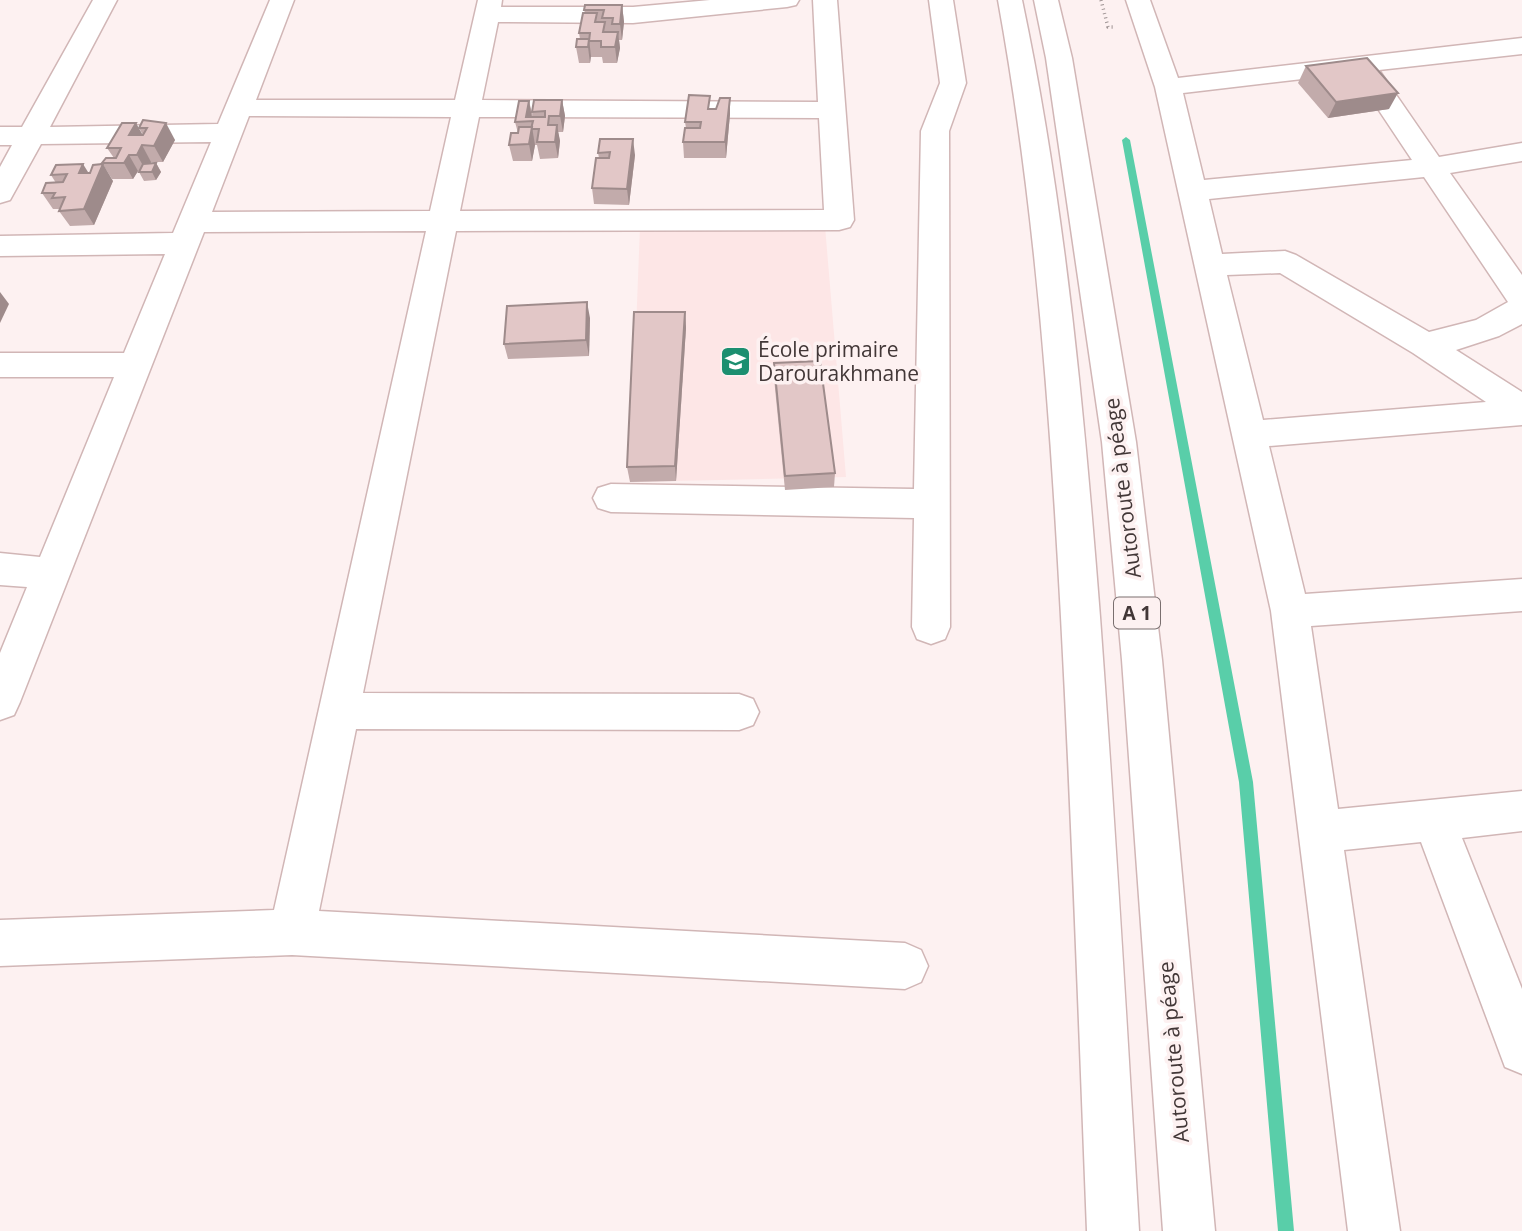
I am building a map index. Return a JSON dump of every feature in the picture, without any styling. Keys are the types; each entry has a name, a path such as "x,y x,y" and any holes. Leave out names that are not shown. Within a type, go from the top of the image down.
{"main road":[{"path":"0,192 105,0"},
{"path":"3,685 52,574 282,0"},
{"path":"292,932 488,7 633,15 720,3 787,0"},
{"path":"0,246 189,232 443,219 839,220 825,0"},
{"path":"931,627 935,131 953,83 946,18 941,0"},
{"path":"1010,0 1025,74 1068,426 1113,1231"},
{"name":"Autoroute à péage","path":"1046,0 1064,85 1119,442 1142,660 1189,1231"},
{"path":"1138,0 1168,87 1290,611 1374,1231"},
{"path":"1168,87 1522,46"},
{"path":"1361,64 1522,299"},
{"path":"0,136 31,136 234,120 467,109 832,110"},
{"path":"1192,191 1432,167 1522,152"},
{"path":"1210,265 1285,262 1425,345 1522,411"},
{"path":"1425,345 1480,332 1506,321 1522,308"},
{"path":"0,365 136,365"},
{"path":"1249,434 1522,411"},
{"path":"611,498 930,504"},
{"path":"0,569 52,574"},
{"path":"1290,611 1522,595"},
{"path":"338,711 739,712"},
{"path":"1321,832 1522,811"},
{"path":"1434,820 1522,1050"},
{"path":"0,943 292,932 905,966"}],"shaded area":[{"name":"École primaire Darourakhmane","path":"825,226 846,477 630,482 640,227"}],"building":[{"path":"585,5 622,5 620,24 612,24 613,18 602,18 604,10 584,10"},
{"path":"583,13 597,13 595,22 605,22 603,32 618,32 615,47 601,47 601,41 589,41 590,33 579,33"},
{"path":"577,39 589,39 588,47 576,47"},
{"path":"1367,58 1398,93 1336,102 1306,66"},
{"path":"689,95 710,96 708,109 716,109 720,98 730,98 725,142 683,142 685,128 700,128 701,122 685,122"},
{"path":"534,100 562,100 560,116 549,116 548,125 557,125 555,142 537,142 539,129 531,129 533,121 515,122 519,101 529,101 526,117 545,117 545,111 532,112"},
{"path":"143,120 166,123 154,146 142,145 137,155 129,155 124,163 102,163 106,158 116,158 121,148 107,148 122,123 136,123 129,135 143,135 147,128 139,128"},
{"path":"519,127 532,127 529,144 509,145 511,133 518,133"},
{"path":"600,139 633,139 627,189 592,188 596,158 609,158 610,152 598,153"},
{"path":"156,163 152,172 139,172 143,164"},
{"path":"83,164 79,173 90,173 93,165 103,164 84,209 59,211 65,197 52,198 55,193 42,193 46,183 63,182 67,174 51,175 56,165"},
{"path":"587,302 586,340 504,344 507,306"},
{"path":"634,312 685,312 675,466 627,467"},
{"path":"820,361 835,473 785,476 774,363"}],"waterway":[{"path":"1126,140 1246,782 1286,1231"}],"place":[{"name":"École primaire Darourakhmane","path":"735,362"}]}
